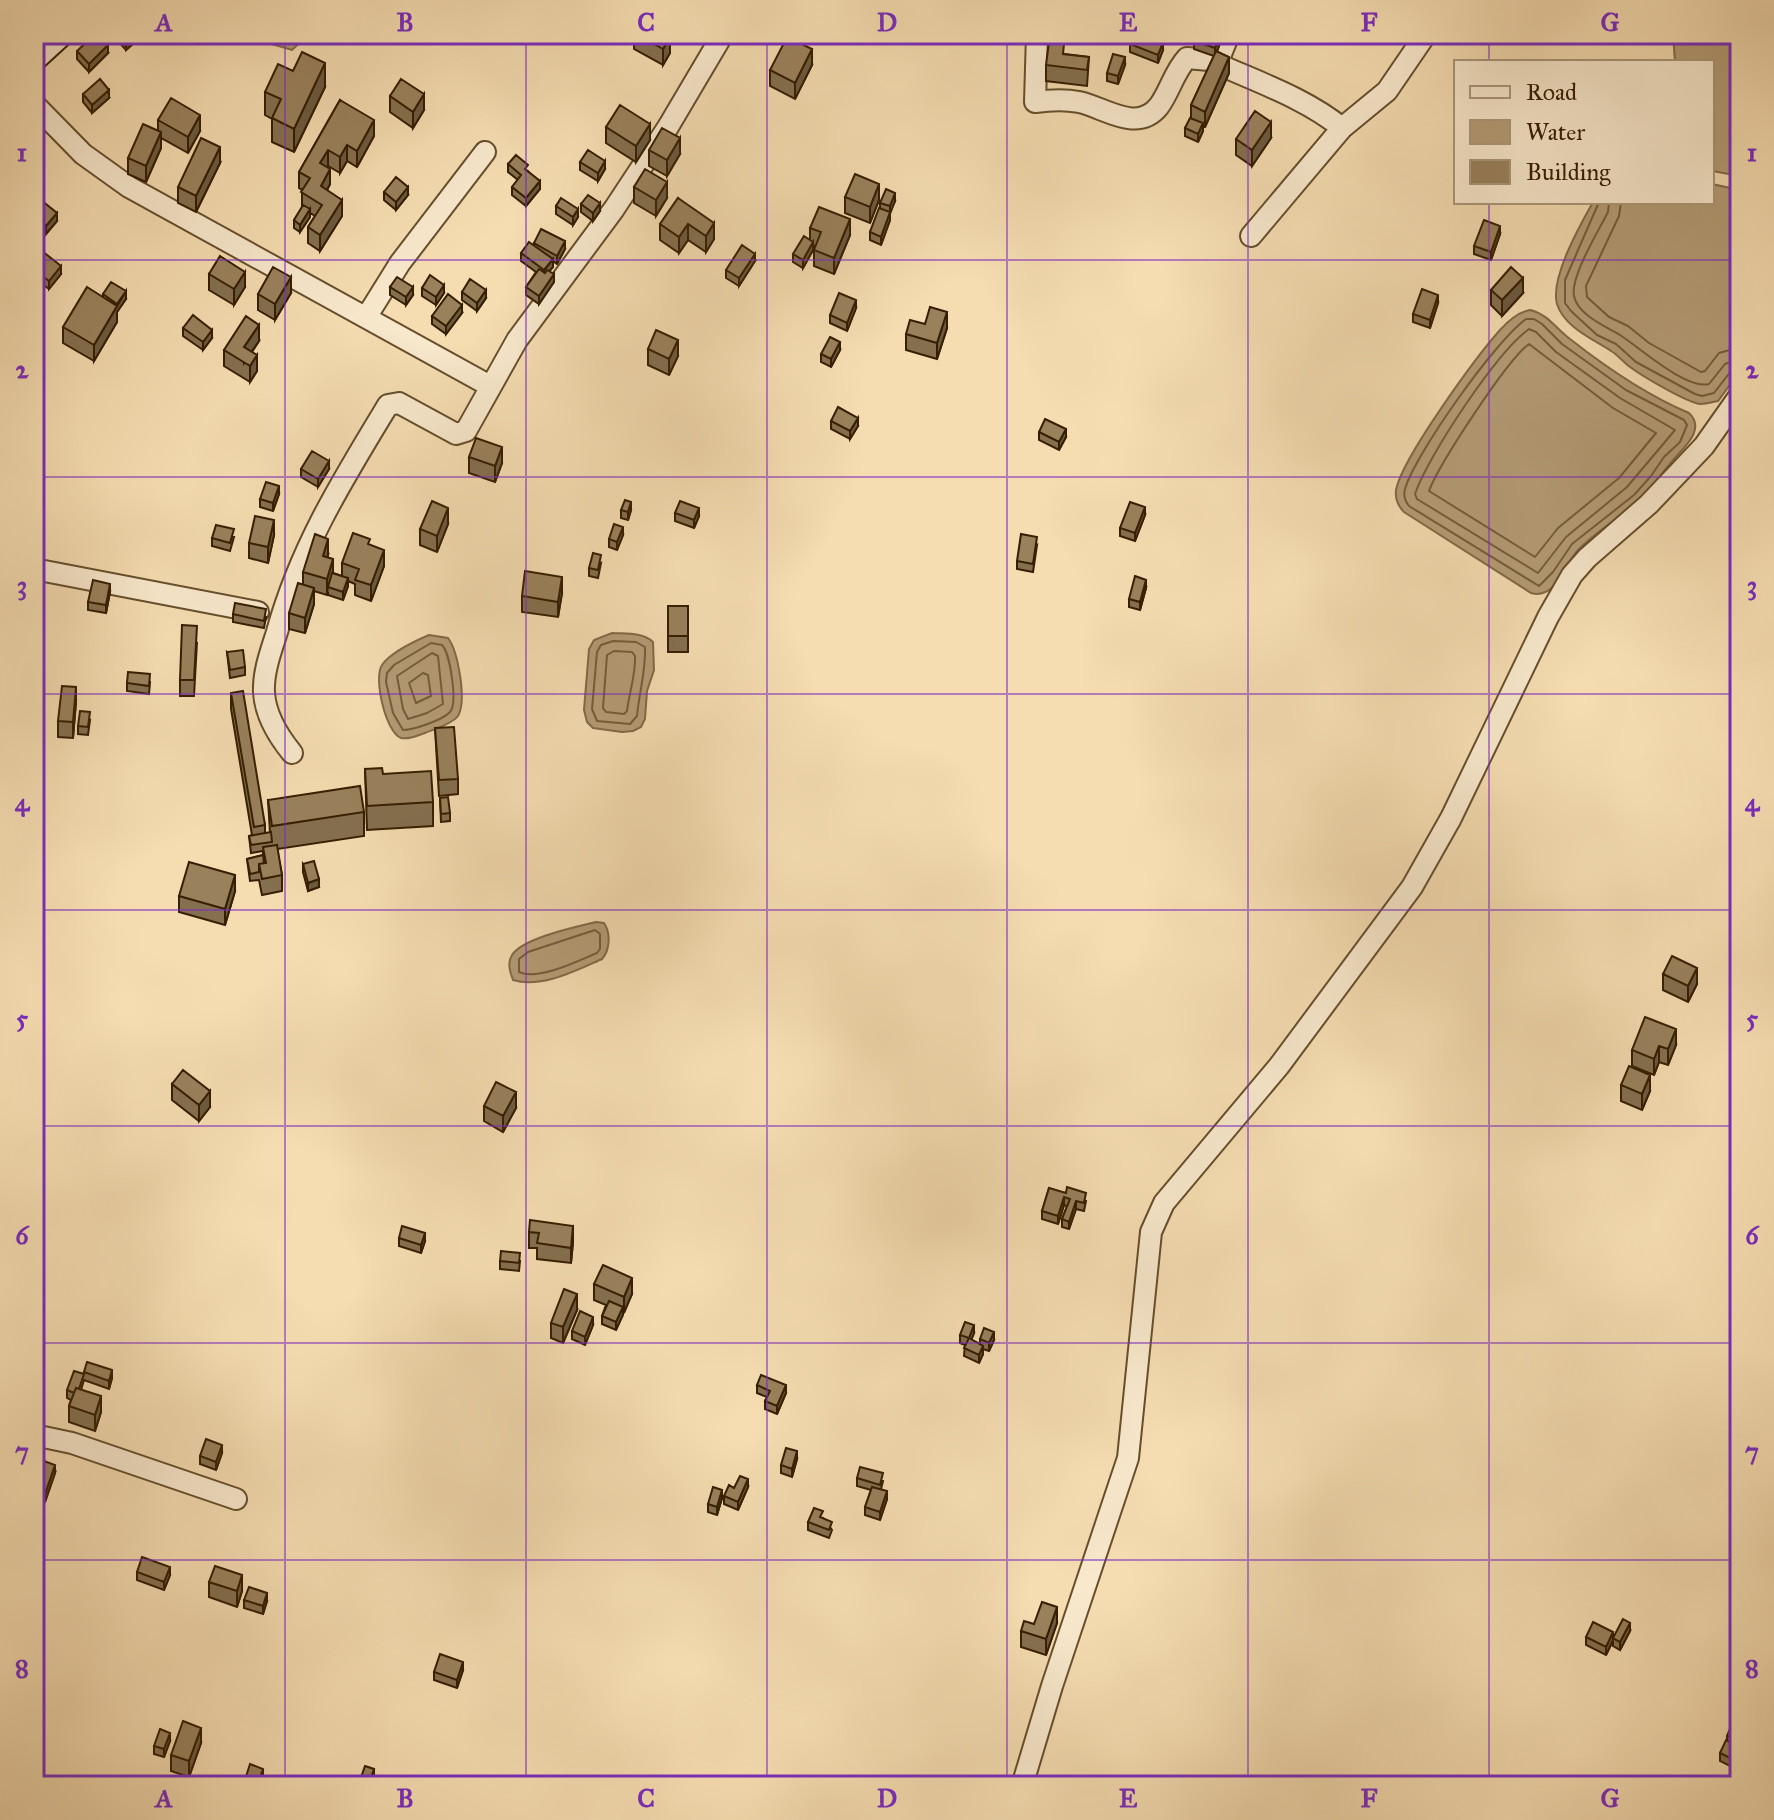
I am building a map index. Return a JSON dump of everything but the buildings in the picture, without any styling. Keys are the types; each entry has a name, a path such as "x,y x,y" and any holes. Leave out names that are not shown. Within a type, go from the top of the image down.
{"main road":[{"path":"34,56 58,34"}],"street":[{"path":"292,753 281,740 267,709 264,692 266,670 281,616 311,538 388,405 399,403 456,434 466,431 517,340 596,234 668,127 723,34"},
{"path":"1037,34 1035,102 1058,99 1081,102 1126,118 1149,115 1159,106 1179,67 1187,58 1197,58 1307,105 1342,128"},
{"path":"1217,64 1229,34"},
{"path":"1251,236 1342,128 1387,91 1426,34"},
{"path":"34,104 83,154 129,187 490,386"},
{"path":"367,316 400,263 485,152"},
{"path":"1022,1786 1052,1686 1126,1467 1149,1246 1156,1216 1180,1182 1279,1066 1412,887 1451,818 1548,617 1572,575 1649,504 1704,446 1740,395"},
{"path":"34,569 281,616"},
{"path":"34,1435 117,1457 236,1499"}],"water":[{"path":"268,34 309,34 292,50 268,43"},
{"path":"1673,34 1740,34 1740,176 1714,171 1714,60 1675,60"},
{"path":"1714,184 1740,190 1740,371 1718,401 1700,404 1675,394 1627,365 1566,319 1557,304 1558,280 1592,204 1714,204"},
{"path":"1530,310 1547,318 1584,350 1627,380 1689,413 1695,427 1690,440 1645,494 1585,543 1559,580 1540,594 1531,593 1404,512 1397,502 1396,493 1411,455 1458,384 1503,327 1517,315"},
{"path":"612,633 639,635 653,642 654,670 647,691 645,719 641,727 633,731 593,728 587,722 584,710 589,649 594,640"},
{"path":"429,635 448,638 452,644 460,676 461,709 448,724 414,737 401,738 386,716 380,692 380,672 391,656"},
{"path":"596,922 604,923 609,936 607,951 602,959 547,980 513,980 510,961 518,949 551,934"}]}
